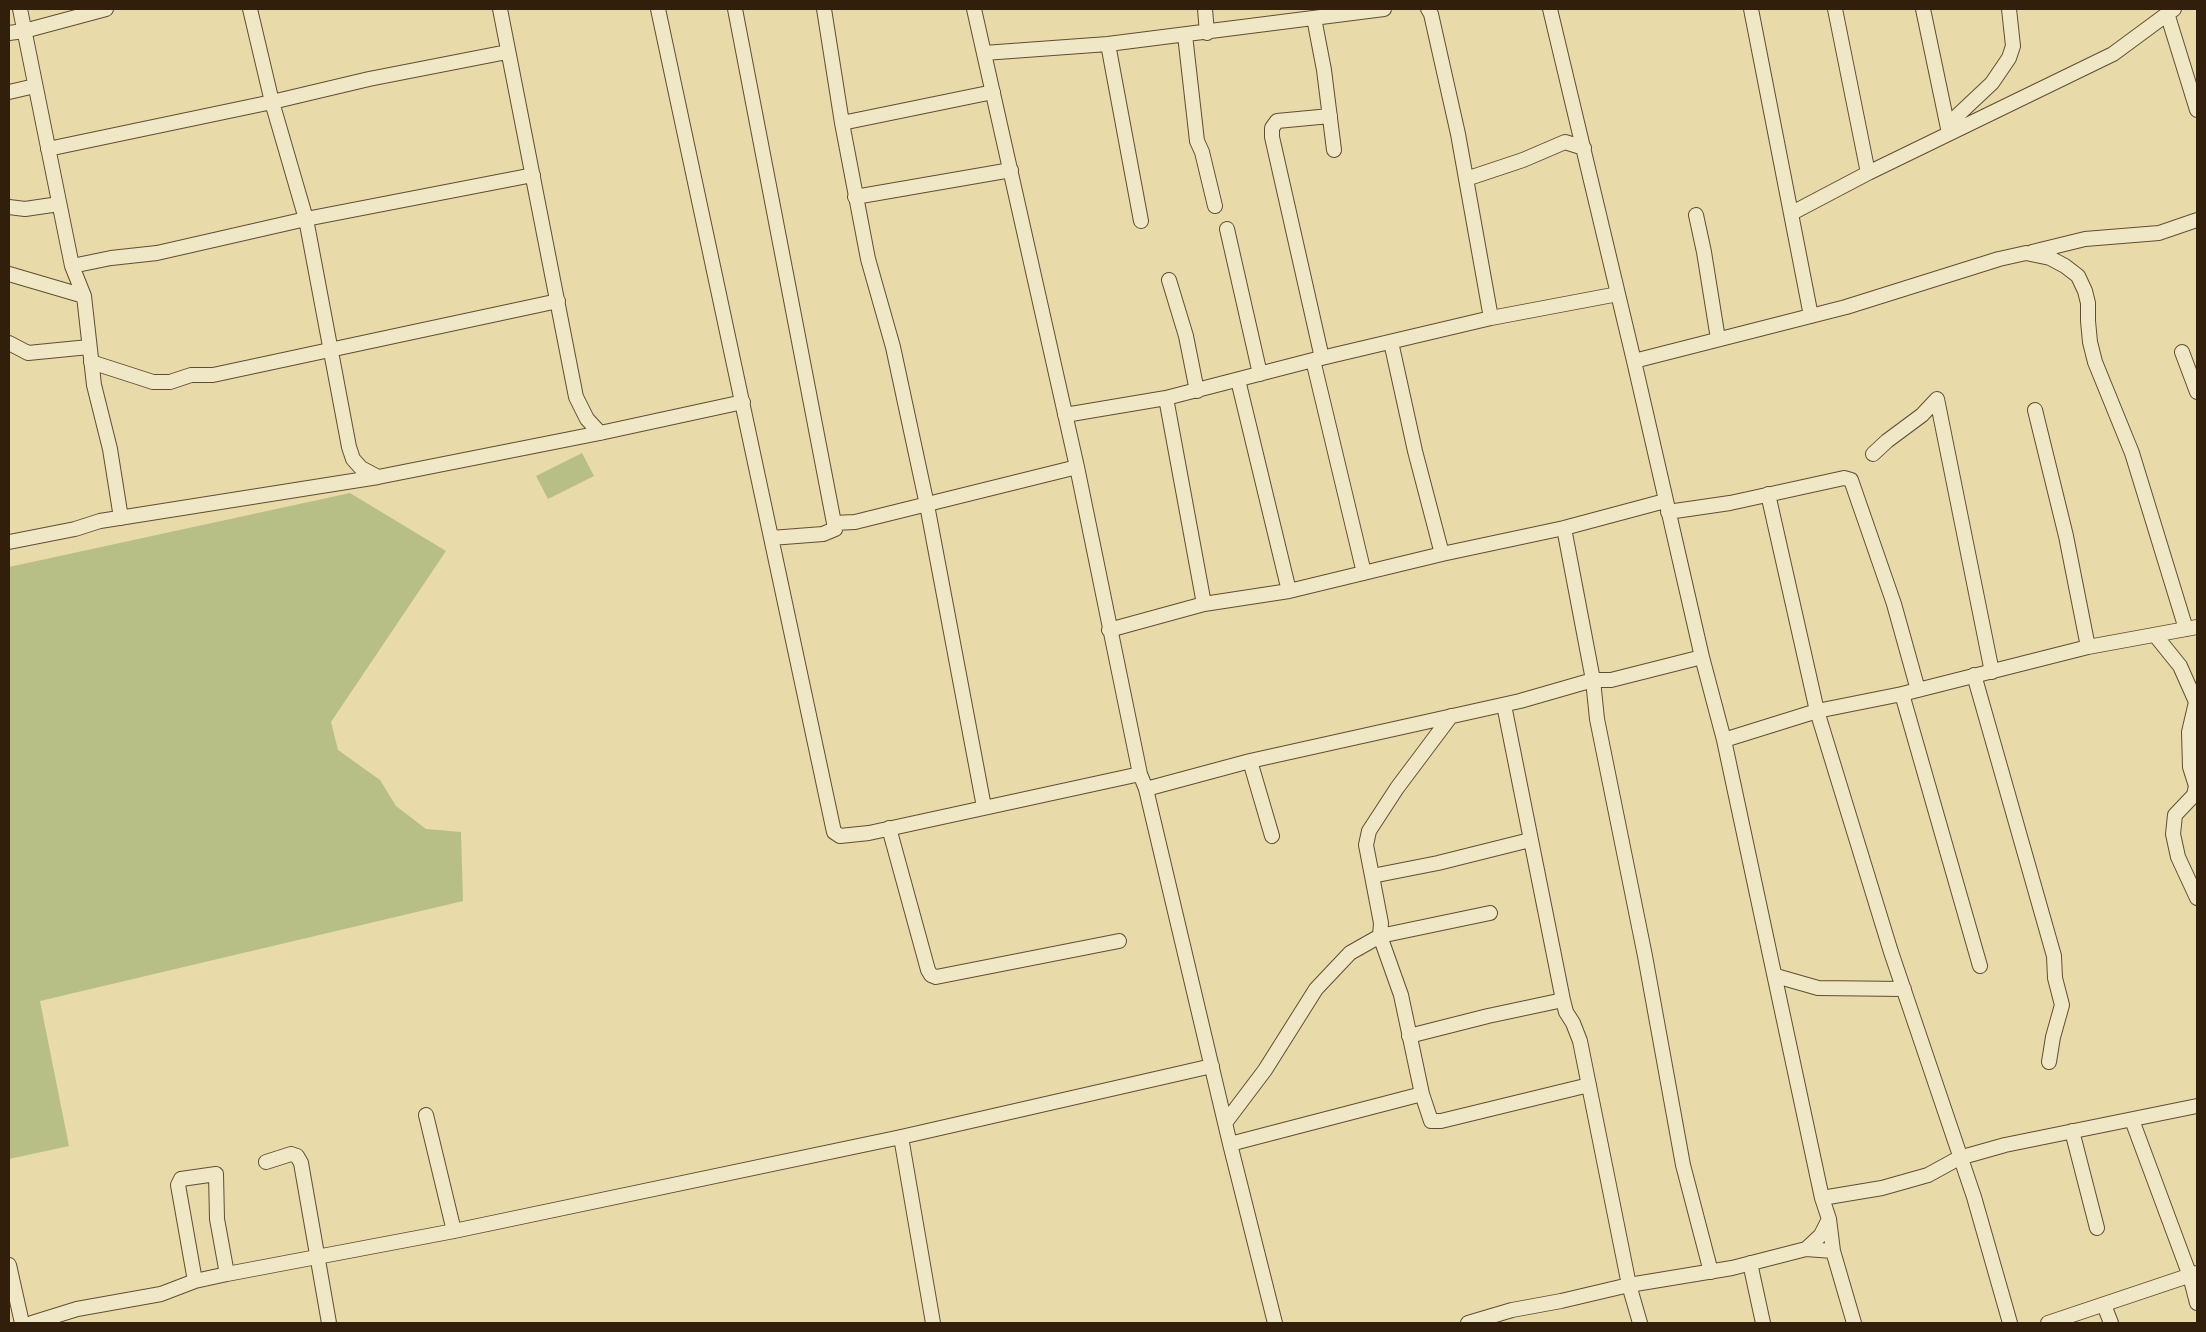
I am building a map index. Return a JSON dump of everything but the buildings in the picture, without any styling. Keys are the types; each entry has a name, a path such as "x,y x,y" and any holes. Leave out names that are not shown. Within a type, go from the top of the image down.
{"street":[{"path":"20,9 72,266 84,296 94,385 111,458 121,518"},
{"path":"9,32 24,31 106,9"},
{"path":"250,9 272,102 306,219 349,448 353,459 369,474 378,477"},
{"path":"500,9 576,397 587,419 600,433"},
{"path":"658,9 743,402 832,830 840,836 889,828 1140,774"},
{"path":"735,9 835,530 823,534 771,538"},
{"path":"824,9 855,197 868,259 893,347 927,505 984,807"},
{"path":"974,9 1077,467 1140,774 1146,789 1230,1144 1275,1323"},
{"path":"1205,9 1207,32"},
{"path":"984,53 1108,44 1185,35 1278,16 1314,18 1384,9"},
{"path":"1428,9 1431,14 1450,100 1491,318"},
{"path":"1550,9 1634,361 1666,506 1724,740 1828,1219 1833,1251 1854,1323"},
{"path":"1751,9 1811,316"},
{"path":"1836,9 1868,173"},
{"path":"1923,9 1948,131"},
{"path":"1948,131 1958,115 1992,83 2009,58 2013,46 2008,9"},
{"path":"1792,214 1948,131 2113,54 2171,11 2197,110"},
{"path":"1314,18 1324,70 1334,150"},
{"path":"1185,35 1197,141 1202,152 1215,206"},
{"path":"1108,44 1141,221"},
{"path":"48,149 272,102 369,79 507,52"},
{"path":"9,92 35,86"},
{"path":"842,123 993,92"},
{"path":"1330,116 1277,121 1272,128 1272,137 1364,573"},
{"path":"1466,179 1523,160 1565,142 1584,148"},
{"path":"855,197 1010,170"},
{"path":"72,266 111,258 167,251 306,219 533,175"},
{"path":"9,207 25,208 59,204"},
{"path":"1696,215 1718,339"},
{"path":"1634,361 1811,316 2026,253 2085,239 2159,233 2197,220"},
{"path":"1227,229 1260,374"},
{"path":"1724,740 1817,711 1902,694 2088,647 2192,628 2132,453 2095,362 2088,328 2088,303 2085,291 2078,276 2065,266 2050,258 2026,253"},
{"path":"9,274 84,296"},
{"path":"1169,280 1186,336 1197,391"},
{"path":"1065,415 1166,398 1318,359 1491,318 1618,294"},
{"path":"91,362 153,382 170,382 190,375 212,375 558,301"},
{"path":"1391,342 1415,450 1442,554"},
{"path":"9,343 28,353 89,347"},
{"path":"2182,352 2197,392"},
{"path":"1238,380 1289,591"},
{"path":"1166,398 1204,604"},
{"path":"1873,454 1922,415 1937,399 1992,672"},
{"path":"9,542 121,518 378,477 600,433 743,402"},
{"path":"2035,410 2066,536 2088,647"},
{"path":"834,523 855,522 1077,467"},
{"path":"1109,630 1204,604 1289,591 1442,554 1666,506 1730,503 1844,478 1853,482 1894,604 1918,690"},
{"path":"1768,494 1817,711 1904,989 1959,1158 1974,1197 2010,1323"},
{"path":"1564,528 1593,680 1597,719 1645,956 1683,1165 1711,1272"},
{"path":"2155,635 2180,666 2196,702 2189,732 2190,767 2196,786 2194,795 2175,815 2173,834 2178,857 2197,898"},
{"path":"1146,789 1250,761 1504,705 1593,680 1611,680 1702,657"},
{"path":"1974,675 2054,956 2055,978 2062,1005 2053,1037 2049,1062"},
{"path":"1902,694 1980,966"},
{"path":"1504,705 1563,1000 1566,1012 1580,1040 1629,1285 1640,1323"},
{"path":"1451,716 1397,788 1368,831 1366,845 1381,923 1380,936 1401,995 1428,1118 1436,1122 1590,1085"},
{"path":"1250,761 1272,836"},
{"path":"889,828 928,970 931,975 936,977 1119,940"},
{"path":"1372,876 1438,863 1530,840"},
{"path":"1226,1123 1265,1070 1316,989 1350,953 1380,936 1490,913"},
{"path":"1776,976 1818,988 1904,989"},
{"path":"1409,1036 1563,1000"},
{"path":"32,1323 77,1309 161,1294 194,1282 227,1274 454,1231 901,1137 1212,1066"},
{"path":"1230,1144 1422,1094"},
{"path":"1822,1198 1882,1188 1919,1177 1959,1158 2005,1145 2197,1106"},
{"path":"426,1115 454,1231"},
{"path":"2132,1120 2194,1274 2197,1303"},
{"path":"2072,1131 2097,1228"},
{"path":"901,1137 933,1323"},
{"path":"266,1162 291,1154 299,1159 307,1192 316,1257 329,1323"},
{"path":"194,1282 178,1185 181,1179 216,1174 217,1219 227,1274"},
{"path":"1806,1249 1821,1235 1828,1219"},
{"path":"1468,1323 1512,1310 1629,1285 1711,1272 1806,1249 1833,1251"},
{"path":"1750,1263 1763,1323"},
{"path":"9,1265 22,1323"},
{"path":"2048,1323 2194,1274"},
{"path":"2104,1305 2110,1323"}],"green space":[{"path":"582,453 594,476 548,499 536,476"},
{"path":"350,493 446,551 331,722 338,750 380,780 396,806 426,829 461,832 463,901 40,1001 69,1146 9,1159 9,567"}]}
